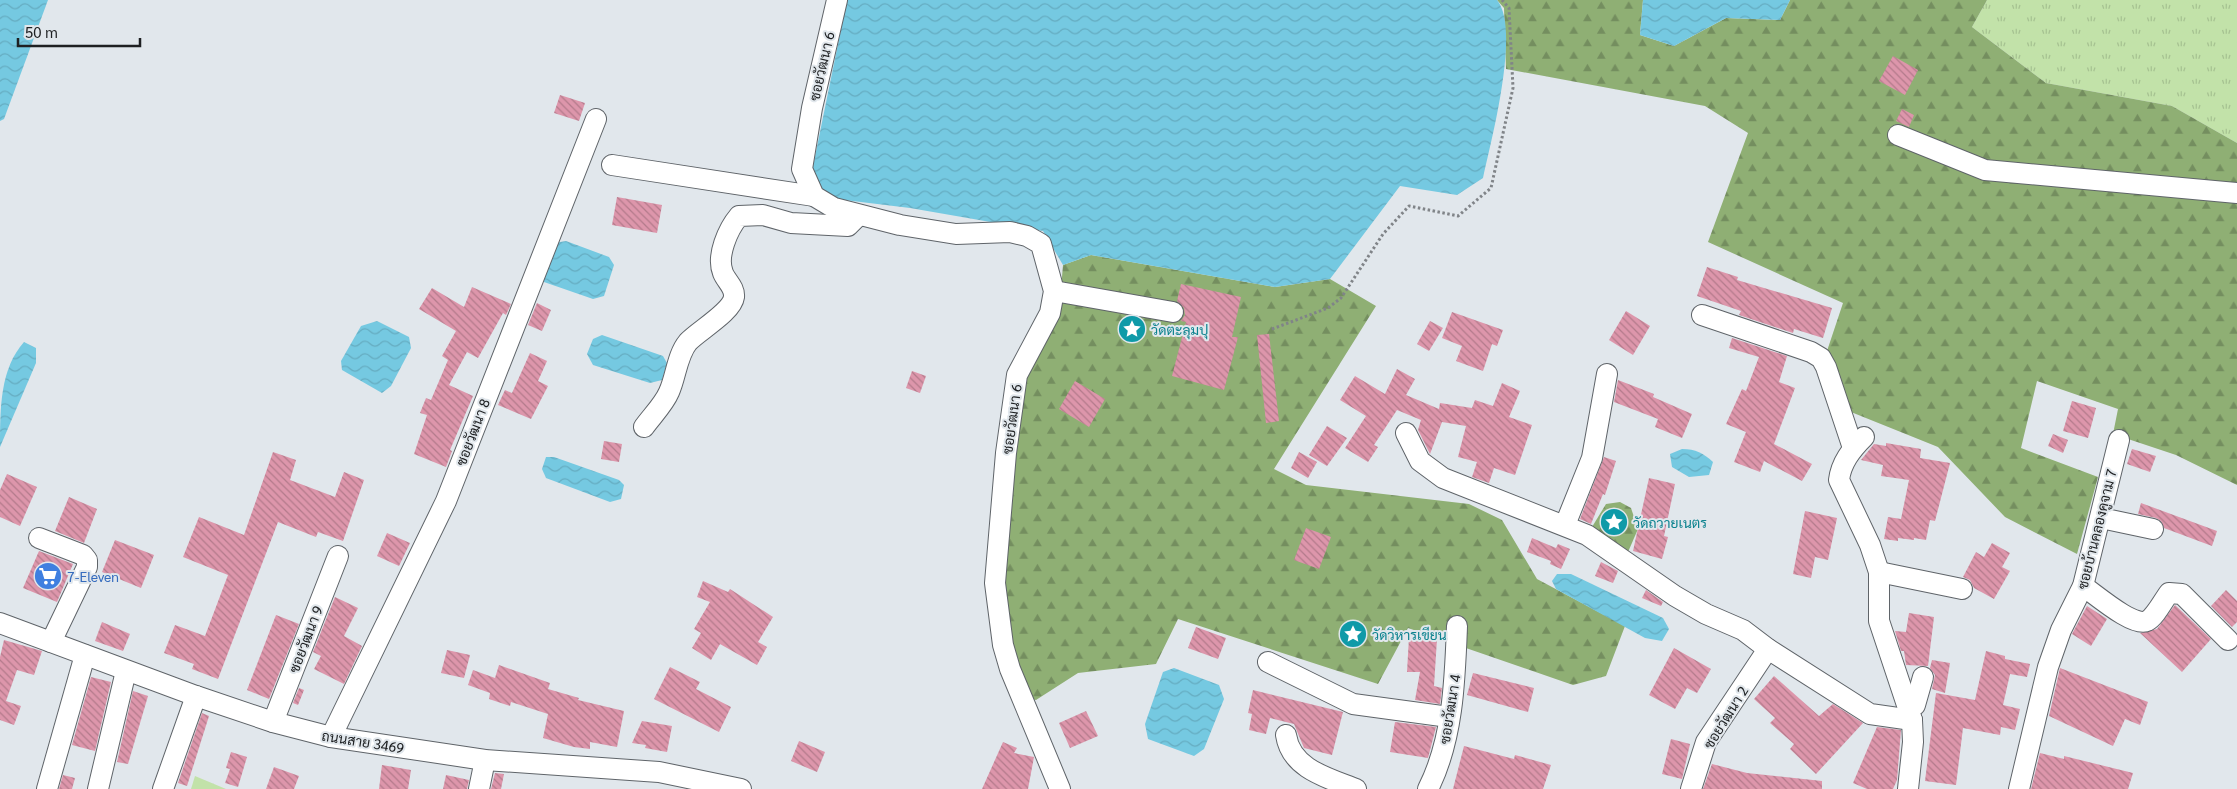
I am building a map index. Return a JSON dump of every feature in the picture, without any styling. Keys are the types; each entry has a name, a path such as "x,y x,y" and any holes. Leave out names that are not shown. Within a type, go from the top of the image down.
{"street":[{"name":"ซอยวัฒนา 6","path":"837,0 812,108 802,169 814,196 834,208 900,226 956,234 1010,232 1027,236 1041,244 1054,291 1050,313 1017,374 1006,453 995,583 1003,645 1010,669 1060,789"},
{"name":"ซอยวัฒนา 8","path":"331,738 446,501 596,119"},
{"path":"1898,135 1985,170 2237,193"},
{"path":"612,165 814,196"},
{"path":"644,427 668,395 682,350 689,341 730,305 734,297 732,286 723,274 720,262 729,231 739,216 763,215 791,223 848,226 859,215"},
{"path":"1054,291 1173,312"},
{"path":"1702,315 1811,352 1821,358 1826,367 1858,443 1840,470 1839,480 1870,545 1879,572 1879,621 1910,714 1913,742 1908,789"},
{"path":"1565,525 1592,458 1607,374"},
{"path":"1406,433 1420,461 1443,478 1588,535 1675,596 1706,614 1743,630 1768,649 1870,714 1910,714"},
{"name":"ซอยบ้านคลองคูจาม 7","path":"2020,789 2048,667 2061,630 2083,586 2119,440"},
{"path":"2101,518 2153,529"},
{"path":"39,538 83,555 88,560 87,567 51,642"},
{"name":"ซอยวัฒนา 9","path":"273,722 338,556"},
{"path":"1879,572 1962,589"},
{"path":"2083,586 2125,616 2143,623 2149,620 2169,593 2182,594 2228,640"},
{"name":"ถนนสาย 3469","path":"0,624 196,696 273,722 331,738 485,760 659,772 741,789"},
{"name":"ซอยวัฒนา 4","path":"1428,789 1442,752 1449,717 1454,685 1457,626"},
{"name":"ซอยวัฒนา 2","path":"1691,789 1706,742 1768,649"},
{"path":"47,789 85,655"},
{"path":"1268,662 1353,704 1449,717"},
{"path":"98,789 126,671"},
{"path":"1910,714 1918,699 1923,677"},
{"path":"163,789 196,696"},
{"path":"1286,735 1288,746 1299,762 1319,775 1356,789"},
{"path":"479,789 485,760"}],"path":[{"path":"1272,329 1328,308 1342,298 1383,234 1409,206 1458,216 1491,188 1513,88 1509,8 1502,0"}],"green space":[{"path":"1497,0 1643,0 1640,35 1674,46 1726,18 1780,20 1790,0 1987,0 1972,27 2046,83 2172,106 2237,143 2237,485 2176,455 2113,434 2118,409 2037,381 2021,448 2098,477 2077,554 2005,517 1938,447 1846,410 1827,351 1843,303 1708,242 1748,133 1705,106 1506,69 1504,8"},
{"path":"1987,0 2237,0 2237,143 2172,106 2046,83 1972,27"},
{"path":"1091,255 1275,287 1330,279 1376,306 1274,469 1306,485 1469,504 1502,520 1537,579 1625,626 1606,676 1573,685 1408,628 1378,684 1178,619 1156,664 1078,673 1036,700 1026,698 1009,646 1001,577 1010,446 1029,365 1060,301 1063,265"},
{"path":"1620,502 1631,508 1638,529 1628,552 1592,527 1606,504"},
{"path":"195,776 226,789 191,789"}],"water":[{"path":"0,0 48,0 4,119 0,121"},
{"path":"847,0 1497,0 1504,14 1506,35 1505,59 1502,86 1483,178 1457,195 1400,186 1330,279 1275,287 1091,255 1063,265 1043,231 910,208 828,198 811,176"},
{"path":"1643,0 1790,0 1780,20 1726,18 1674,46 1640,35"},
{"path":"566,241 609,257 614,265 604,296 593,299 544,282 542,276 554,243"},
{"path":"377,321 409,337 411,348 391,386 382,393 342,370 341,361 361,326"},
{"path":"602,335 663,356 667,363 662,380 650,383 593,365 587,354 593,339"},
{"path":"24,342 36,348 36,363 0,447 0,418 3,390 10,364"},
{"path":"1682,449 1699,452 1713,462 1709,475 1689,477 1672,467 1670,454"},
{"path":"546,457 554,457 619,480 624,485 621,499 610,502 546,478 542,469"},
{"path":"1557,574 1571,574 1663,618 1669,629 1662,641 1645,638 1556,589 1552,581"},
{"path":"1174,668 1219,685 1224,699 1204,749 1194,756 1148,739 1145,724 1163,672"}],"building":[{"path":"1893,56 1918,70 1905,95 1879,81"},
{"path":"560,95 585,103 579,121 554,113"},
{"path":"1902,109 1914,115 1909,127 1896,121"},
{"path":"617,197 662,205 657,233 612,225"},
{"path":"1707,267 1738,277 1737,280 1832,308 1823,338 1794,329 1793,333 1739,315 1741,311 1697,296"},
{"path":"1181,284 1241,297 1232,337 1238,337 1224,390 1172,376 1186,322 1181,321 1185,315 1184,308 1177,301"},
{"path":"472,287 511,304 506,315 503,313 478,358 467,352 449,385 473,396 450,450 452,451 446,467 414,454 427,415 420,413 426,398 431,400 448,360 442,356 456,331 419,309 432,288 464,307"},
{"path":"537,303 551,310 542,331 528,325"},
{"path":"1626,311 1650,326 1633,355 1609,340"},
{"path":"1452,312 1503,330 1497,346 1492,344 1483,371 1456,361 1462,346 1442,338"},
{"path":"1430,321 1443,328 1429,351 1417,344"},
{"path":"1269,334 1279,421 1266,423 1257,335"},
{"path":"1732,338 1787,356 1779,382 1795,388 1774,444 1812,464 1802,481 1764,461 1760,472 1734,462 1746,432 1726,424 1742,389 1746,391 1759,357 1729,348"},
{"path":"530,353 547,361 538,381 548,386 531,419 498,405 505,390 512,393"},
{"path":"1397,369 1415,379 1406,395 1439,409 1440,403 1472,408 1475,400 1493,406 1502,383 1520,391 1509,417 1532,425 1515,475 1494,468 1489,483 1472,477 1477,462 1458,457 1466,426 1442,422 1430,454 1418,430 1421,420 1397,410 1374,445 1378,447 1368,462 1345,448 1366,416 1340,400 1355,376 1385,394"},
{"path":"912,371 926,376 920,393 906,388"},
{"path":"1618,380 1654,394 1653,397 1692,414 1682,438 1655,427 1658,419 1614,402"},
{"path":"1075,381 1105,399 1089,427 1059,409"},
{"path":"2072,401 2096,408 2088,438 2063,431"},
{"path":"1327,426 1347,438 1327,466 1309,455"},
{"path":"2053,434 2068,440 2063,453 2048,446"},
{"path":"604,441 622,444 619,462 601,459"},
{"path":"1886,443 1921,449 1920,458 1950,463 1935,521 1930,520 1926,540 1914,538 1914,540 1898,538 1898,541 1884,539 1888,517 1901,519 1909,480 1881,476 1883,465 1861,460 1874,444 1886,446"},
{"path":"2132,449 2156,456 2150,472 2127,464"},
{"path":"273,452 296,460 290,480 335,497 344,472 364,480 343,541 318,532 316,537 278,522 218,679 192,669 194,664 164,653 175,625 205,636 228,575 183,557 199,517 244,535"},
{"path":"1299,452 1317,462 1308,478 1291,468"},
{"path":"1604,457 1616,461 1605,495 1603,494 1591,524 1580,519"},
{"path":"7,474 37,487 20,526 0,517 0,490"},
{"path":"1649,478 1675,484 1664,536 1668,537 1662,559 1633,551"},
{"path":"69,497 97,509 84,543 55,531"},
{"path":"2141,503 2217,531 2212,546 2164,528 2161,521 2156,518 2138,514"},
{"path":"1805,511 1837,518 1828,560 1815,557 1811,578 1793,574"},
{"path":"1306,528 1331,537 1319,569 1294,560"},
{"path":"387,533 410,543 399,566 377,556"},
{"path":"1532,538 1556,548 1558,544 1570,549 1561,569 1550,564 1551,561 1527,552"},
{"path":"115,540 154,555 141,588 102,572"},
{"path":"1992,543 2010,553 2002,567 2010,571 1994,599 1974,588 1970,580 1963,577 1976,552 1984,557"},
{"name":"7-Eleven","path":"39,551 73,564 57,602 23,588"},
{"path":"1601,562 1618,571 1613,583 1595,576"},
{"path":"703,581 728,592 730,589 773,617 758,642 767,647 757,665 720,644 711,660 692,648 701,633 694,629 710,602 697,597"},
{"path":"1646,590 1663,602 1661,606 1642,598"},
{"path":"2226,590 2237,601 2237,622 2232,627 2211,606"},
{"path":"335,597 358,608 344,636 362,646 344,684 314,669 321,656 313,652"},
{"path":"2175,605 2211,639 2182,672 2140,633 2157,629"},
{"path":"2087,606 2107,619 2091,646 2072,634"},
{"path":"1909,613 1934,617 1928,666 1906,665 1904,651 1901,651 1895,631 1906,632"},
{"path":"276,615 299,624 269,699 247,690"},
{"path":"102,622 130,634 123,651 95,641"},
{"path":"1196,627 1226,638 1218,659 1188,648"},
{"path":"1409,637 1437,639 1434,686 1442,688 1440,704 1415,700 1420,672 1407,672"},
{"path":"4,640 42,651 34,675 17,670 6,701 21,706 14,725 0,720 0,657"},
{"path":"1674,648 1711,669 1697,693 1687,688 1675,709 1649,695"},
{"path":"447,650 470,655 464,678 441,673"},
{"path":"1986,651 2005,656 2005,659 2030,664 2027,677 2010,674 2003,705 2020,709 2015,730 2001,727 2000,735 1963,728 1956,785 1925,781 1936,693 1975,700"},
{"path":"1932,660 1950,663 1945,693 1932,689 1935,675 1930,668"},
{"path":"499,665 550,683 548,689 579,698 578,700 624,711 617,747 590,742 590,749 574,747 543,738 548,714 511,702 510,706 489,699 490,693 468,685 473,670 495,678"},
{"path":"670,667 700,682 696,689 731,707 719,732 654,699"},
{"path":"2060,668 2148,702 2140,725 2125,719 2113,746 2049,716"},
{"path":"1473,673 1534,688 1528,712 1467,695"},
{"path":"1774,676 1819,716 1833,704 1863,723 1816,774 1790,749 1794,744 1770,723 1775,718 1754,699"},
{"path":"91,677 111,682 95,751 72,745"},
{"path":"299,688 304,690 298,705 293,703"},
{"path":"1253,690 1343,712 1332,755 1304,748 1294,724 1270,718 1266,734 1249,730 1252,714 1248,713"},
{"path":"133,691 148,696 128,764 117,762"},
{"path":"1086,711 1098,736 1070,748 1059,723"},
{"path":"202,713 209,716 187,786 178,783"},
{"path":"642,721 672,726 667,752 645,748 646,745 632,743"},
{"path":"1395,722 1436,727 1428,758 1390,752"},
{"path":"1877,727 1901,730 1897,780 1893,789 1867,789 1853,783"},
{"path":"1671,739 1690,744 1682,779 1662,774"},
{"path":"799,741 825,752 817,772 791,761"},
{"path":"1003,742 1017,748 1014,753 1034,757 1028,789 982,789"},
{"path":"1464,746 1514,759 1515,755 1551,765 1543,789 1453,789"},
{"path":"231,752 247,757 238,787 225,783 230,769 226,768"},
{"path":"2040,753 2064,759 2064,756 2133,773 2128,789 2031,789"},
{"path":"1712,764 1747,773 1822,781 1822,789 1703,789"},
{"path":"382,765 411,770 408,789 379,789"},
{"path":"274,767 299,776 294,789 266,789"},
{"path":"495,773 504,774 501,789 491,789"},
{"path":"63,775 75,778 72,789 59,789"},
{"path":"446,775 469,780 467,789 443,789"}],"place":[{"name":"วัดตะลุมปุ","path":"1132,329"},
{"name":"วัดถวายเนตร","path":"1614,522"},
{"name":"7-Eleven","path":"48,576"},
{"name":"วัดวิหารเขียน","path":"1353,634"}]}
